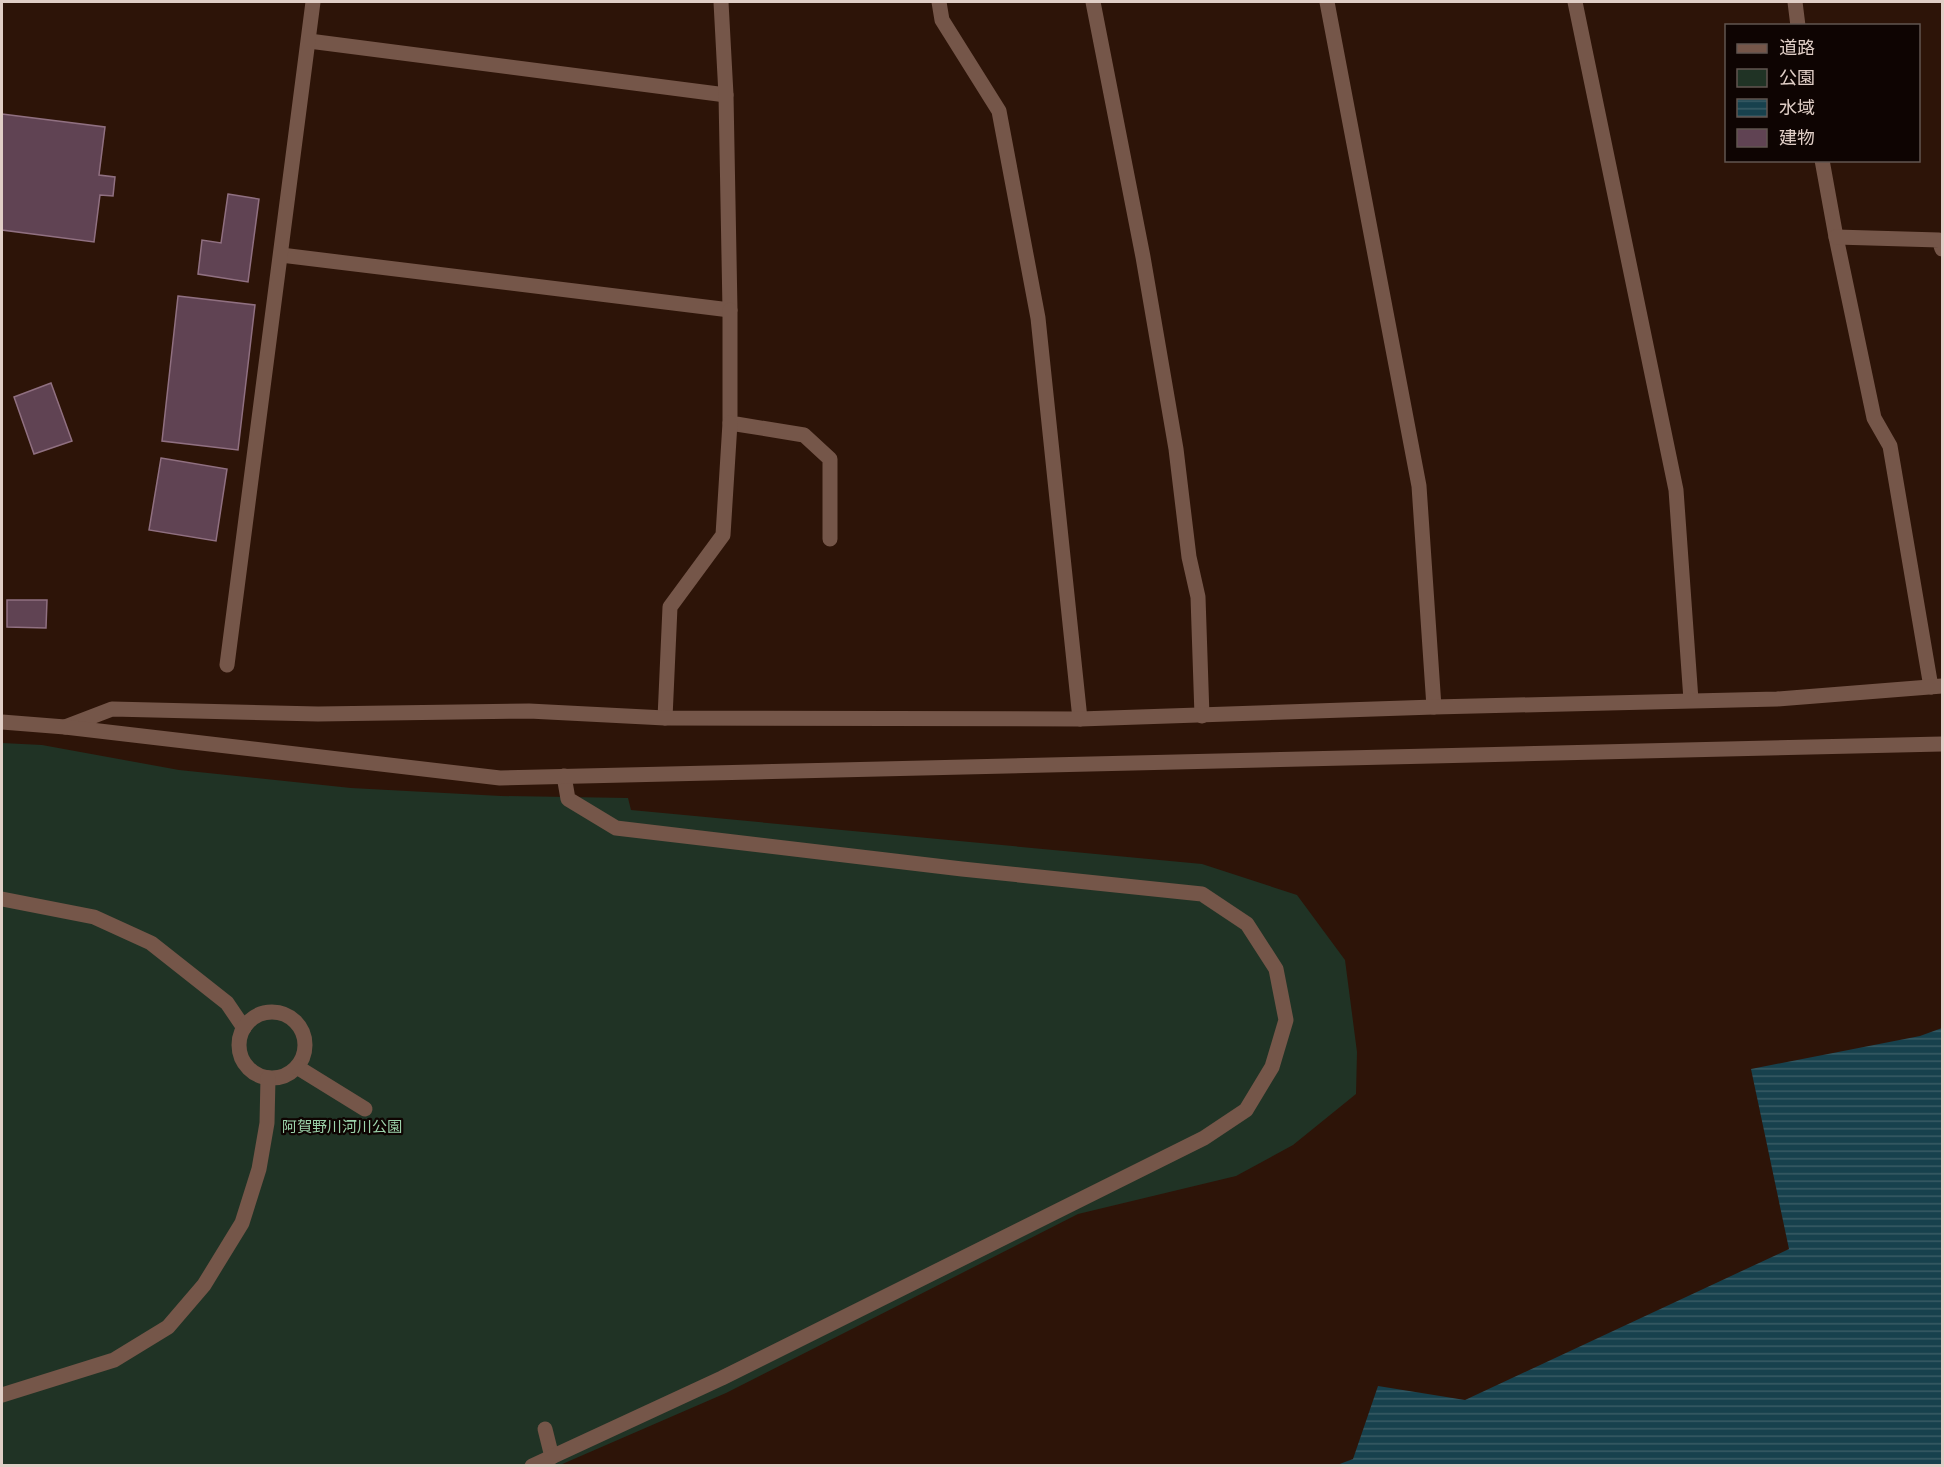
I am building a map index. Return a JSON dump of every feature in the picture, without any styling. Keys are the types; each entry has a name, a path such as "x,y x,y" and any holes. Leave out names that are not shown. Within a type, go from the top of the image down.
{"street":[{"path":"227,665 313,2"},
{"path":"665,718 669,607 723,536 730,423 730,310 726,95 721,2"},
{"path":"939,2 942,20 999,111 1038,318 1080,719"},
{"path":"1093,2 1143,257 1176,449 1189,557 1198,597 1202,716"},
{"path":"1327,2 1419,486 1434,707"},
{"path":"1575,2 1676,490 1691,700"},
{"path":"1795,2 1798,24"},
{"path":"309,41 726,95"},
{"path":"65,727 112,709 318,714 529,711 665,718 1080,719 1434,707 1777,699 1937,686 1890,446 1874,418 1822,162"},
{"path":"1836,237 1939,240 1942,249"},
{"path":"280,255 730,310"},
{"path":"730,423 804,435 830,459 830,539"},
{"path":"2,722 65,727 500,777 1942,744"},
{"path":"532,1466 722,1378 1204,1138 1246,1110 1272,1067 1286,1020 1276,969 1247,924 1202,894 962,869 616,828 568,799 564,776"},
{"path":"2,899 94,917 151,943 227,1003 244,1028"},
{"path":"272,1011 283,1013 300,1026 305,1036 306,1047 297,1067 279,1078 258,1075 249,1068 242,1059 240,1038 251,1019 272,1011"},
{"path":"297,1067 365,1109"},
{"path":"2,1395 114,1360 168,1327 196,1293 242,1223 259,1169 267,1123 268,1078"},
{"path":"544,1429 552,1457"}],"green space":[{"name":"阿賀野川河川公園","path":"2,743 42,745 179,770 351,788 501,796 628,798 631,810 1202,864 1297,895 1345,960 1357,1052 1356,1094 1293,1145 1236,1176 1078,1214 726,1393 560,1465 2,1465"}],"water":[{"path":"1942,1028 1942,1465 1337,1465 1353,1459 1378,1386 1465,1400 1789,1249 1751,1069 1920,1036"}],"building":[{"path":"2,114 105,127 99,175 115,177 113,196 100,195 94,242 2,230"},
{"path":"228,194 259,199 248,282 198,274 202,240 221,243"},
{"path":"178,296 255,305 238,450 162,441"},
{"path":"51,383 72,441 34,454 14,397"},
{"path":"161,458 227,469 216,541 149,530"},
{"path":"7,600 47,600 46,628 7,627"}]}
